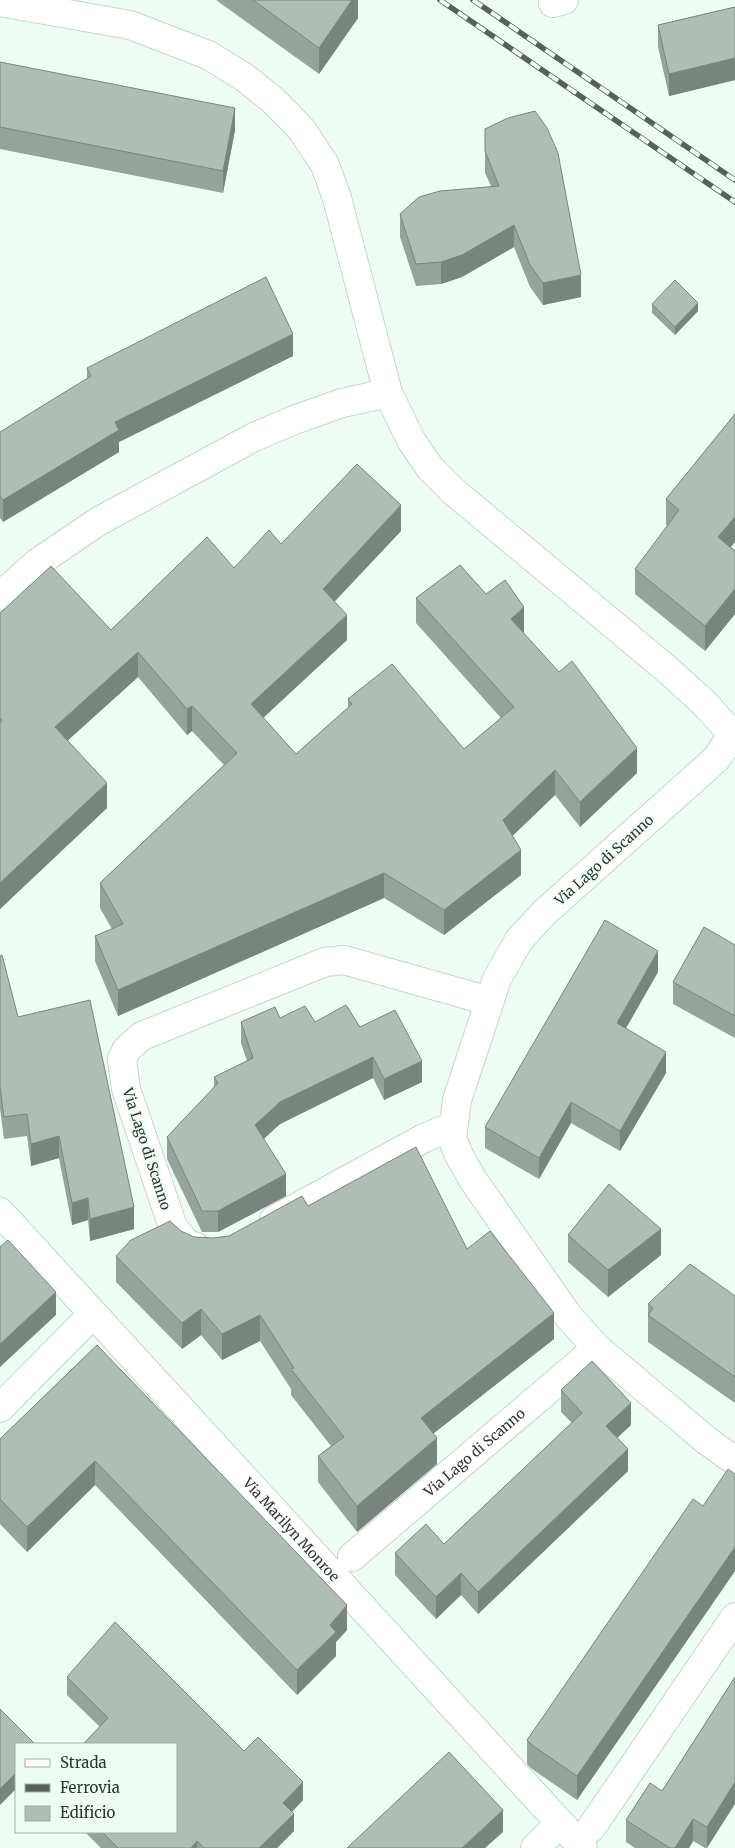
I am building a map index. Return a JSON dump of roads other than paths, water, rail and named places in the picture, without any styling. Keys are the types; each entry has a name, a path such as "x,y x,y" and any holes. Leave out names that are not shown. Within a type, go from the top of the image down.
{"street":[{"path":"0,2 130,25 208,55 244,77 274,101 302,130 325,166 337,198 388,393 411,440 430,468 453,491 669,671 734,734"},
{"path":"0,596 37,563 98,521 254,437 342,403 388,393"},
{"name":"Via Lago di Scanno","path":"734,734 716,759 545,912 519,940 497,979 489,1001 457,1100 452,1138 473,1180 569,1317 597,1348 706,1440 735,1461"},
{"name":"Via Lago di Scanno","path":"222,1248 201,1248 188,1244 173,1227 126,1089 122,1059 127,1049 142,1036 325,962 335,960 344,960 489,1001"},
{"path":"249,1234 424,1138 453,1126"},
{"name":"Via Marilyn Monroe","path":"0,1212 560,1823 587,1838"},
{"path":"0,1408 93,1314"},
{"name":"Via Lago di Scanno","path":"352,1557 597,1348"},
{"path":"587,1838 735,1617"},
{"path":"535,1848 560,1823"}],"railway":[{"path":"440,0 735,202"},
{"path":"473,0 735,180"}]}
